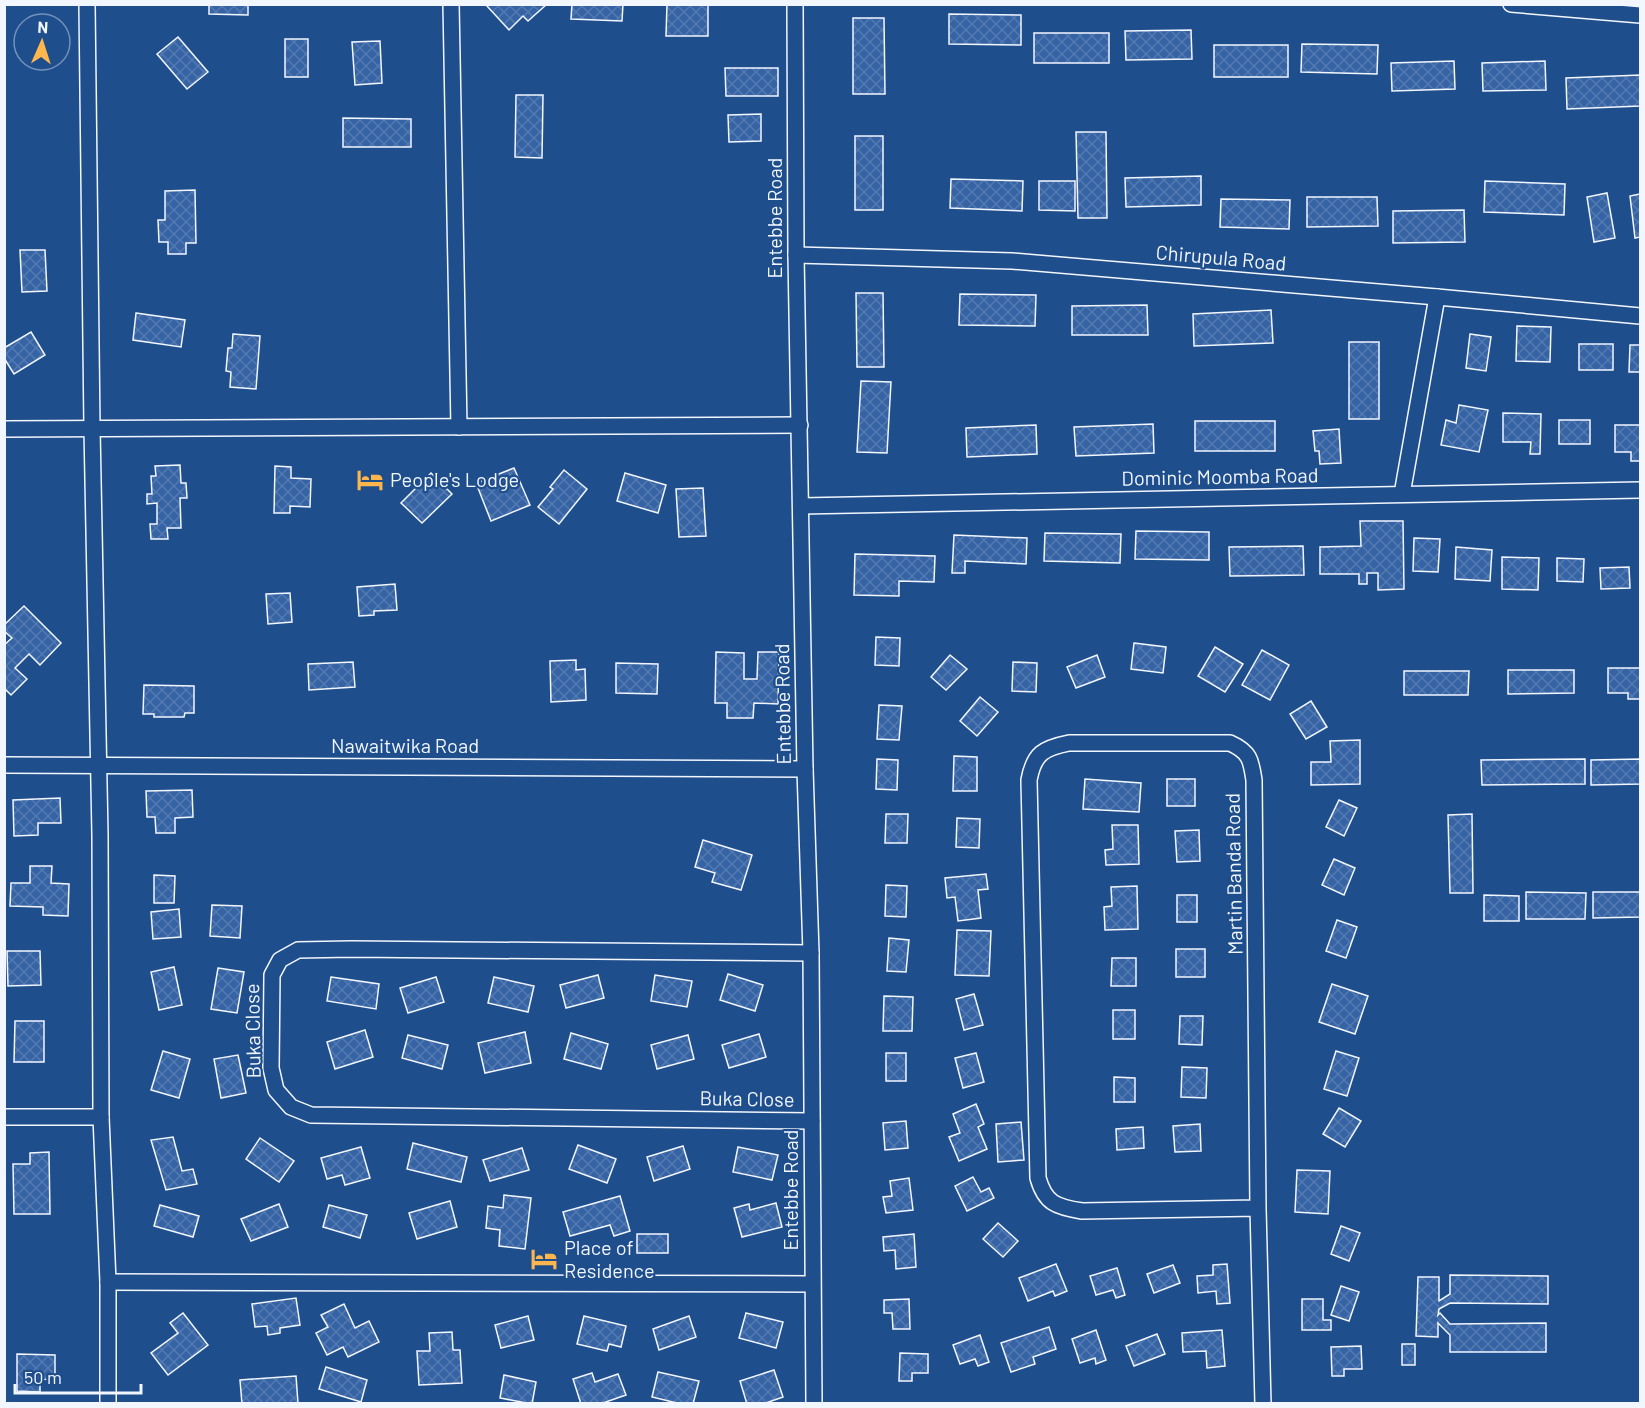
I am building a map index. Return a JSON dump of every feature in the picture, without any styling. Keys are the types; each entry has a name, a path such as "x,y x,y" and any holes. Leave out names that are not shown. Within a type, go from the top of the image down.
{"street":[{"path":"87,4 99,765 101,1117 108,1282 108,1404"},
{"path":"451,4 459,427"},
{"name":"Entebbe Road","path":"795,4 796,255 805,769 811,953 814,1404"},
{"path":"1511,4 1640,12"},
{"name":"Chirupula Road","path":"796,255 1012,261 1641,316"},
{"path":"1402,494 1437,297"},
{"path":"4,429 800,424"},
{"name":"Dominic Moomba Road","path":"801,506 1641,490"},
{"name":"Martin Banda Road","path":"1258,1208 1082,1211 1065,1209 1049,1201 1042,1191 1038,1178 1029,780 1032,765 1040,754 1053,746 1069,743 1230,743 1244,749 1251,761 1254,780 1258,1208 1263,1404"},
{"name":"Nawaitwika Road","path":"4,765 805,769"},
{"name":"Buka Close","path":"811,953 298,950 280,960 272,975 271,1068 276,1090 291,1107 310,1115 812,1121"},
{"path":"4,1117 101,1117"},
{"path":"108,1282 812,1284"}],"building":[{"path":"209,4 248,4 248,15 209,14"},
{"path":"489,4 547,4 528,21 523,16 509,30 487,6"},
{"path":"572,4 623,4 622,21 571,19"},
{"path":"667,4 708,4 708,36 666,36"},
{"path":"949,14 1021,15 1021,45 949,44"},
{"path":"853,18 884,18 885,94 853,94"},
{"path":"1191,30 1192,59 1126,60 1125,31"},
{"path":"1034,33 1109,33 1109,63 1034,63"},
{"path":"178,37 208,72 187,89 157,54"},
{"path":"285,39 308,39 308,77 285,77"},
{"path":"380,41 382,83 355,85 352,42"},
{"path":"1302,44 1378,45 1377,74 1301,72"},
{"path":"1214,45 1288,45 1288,77 1214,77"},
{"path":"1454,61 1455,89 1392,91 1391,63"},
{"path":"1545,61 1546,90 1483,91 1482,63"},
{"path":"725,68 778,68 778,96 726,96"},
{"path":"1640,75 1640,106 1567,109 1566,78"},
{"path":"516,95 543,95 542,158 515,157"},
{"path":"761,114 761,141 729,142 728,115"},
{"path":"343,118 411,119 411,147 343,147"},
{"path":"1076,132 1106,132 1107,218 1078,218"},
{"path":"855,136 883,136 883,210 855,210"},
{"path":"1201,176 1201,205 1126,207 1125,178"},
{"path":"951,179 1023,181 1022,211 950,208"},
{"path":"1039,181 1075,181 1075,211 1039,210"},
{"path":"1485,181 1565,184 1564,215 1484,212"},
{"path":"195,190 196,243 186,243 186,254 168,254 168,242 159,242 158,220 165,220 165,191"},
{"path":"1607,193 1615,238 1594,242 1587,197"},
{"path":"1640,194 1640,237 1635,238 1630,196"},
{"path":"1307,197 1377,197 1378,226 1307,227"},
{"path":"1221,199 1290,200 1289,229 1220,227"},
{"path":"1464,210 1465,242 1393,243 1393,211"},
{"path":"20,250 45,250 47,291 22,292"},
{"path":"856,293 883,293 884,367 857,367"},
{"path":"960,294 1036,295 1035,326 959,325"},
{"path":"1147,305 1148,335 1072,335 1072,306"},
{"path":"1271,310 1273,343 1194,346 1193,314"},
{"path":"136,313 185,320 181,347 133,340"},
{"path":"1517,326 1551,327 1550,362 1516,361"},
{"path":"31,332 45,355 14,374 4,358 4,348"},
{"path":"233,334 260,336 256,389 230,387 231,372 226,371 228,348 232,348"},
{"path":"1470,334 1491,337 1486,371 1466,368"},
{"path":"1349,342 1379,342 1379,419 1349,419"},
{"path":"1579,344 1613,344 1613,370 1579,370"},
{"path":"1630,345 1640,345 1640,372 1629,372"},
{"path":"861,381 891,382 887,453 857,452"},
{"path":"1459,405 1488,410 1479,452 1441,445 1446,420 1456,423"},
{"path":"1503,413 1541,414 1540,454 1530,454 1531,442 1503,442"},
{"path":"1559,420 1590,420 1590,444 1559,444"},
{"path":"1195,421 1275,421 1275,451 1195,451"},
{"path":"1153,424 1154,453 1076,456 1074,427"},
{"path":"1036,425 1037,454 967,457 966,428"},
{"path":"1615,425 1640,425 1640,461 1631,461 1631,452 1615,452"},
{"path":"1339,429 1341,463 1320,464 1319,451 1315,451 1313,431"},
{"path":"180,465 181,483 186,483 187,498 180,498 181,528 167,528 168,539 151,539 150,524 157,524 157,503 147,504 147,494 152,494 151,476 156,476 155,466"},
{"path":"275,466 291,467 291,478 311,479 310,507 290,506 290,513 274,513"},
{"path":"514,468 530,505 491,521 476,483"},
{"path":"564,470 587,489 559,524 538,507 553,489 550,487"},
{"path":"431,473 452,494 422,523 401,503"},
{"path":"625,473 666,485 658,513 617,501"},
{"path":"703,488 706,536 679,537 676,489"},
{"path":"1360,521 1403,521 1404,589 1378,590 1378,573 1367,573 1367,584 1359,584 1359,574 1320,574 1320,547 1361,546"},
{"path":"1136,531 1209,532 1209,560 1135,559"},
{"path":"1045,533 1121,534 1120,563 1044,561"},
{"path":"954,535 1027,538 1026,564 965,561 965,573 952,573"},
{"path":"1414,538 1440,539 1438,572 1413,571"},
{"path":"1303,546 1304,575 1230,576 1229,547"},
{"path":"1456,547 1492,550 1490,581 1455,579"},
{"path":"855,554 935,556 934,582 899,581 899,596 854,595"},
{"path":"1502,557 1539,558 1538,590 1502,589"},
{"path":"1557,558 1584,559 1583,582 1557,581"},
{"path":"1629,567 1630,588 1601,589 1600,568"},
{"path":"395,584 397,610 374,611 374,615 359,616 357,587"},
{"path":"290,593 292,622 268,624 266,594"},
{"path":"24,606 61,643 40,665 29,654 15,668 27,679 11,695 4,688 4,645 12,638 4,631 4,625"},
{"path":"876,637 900,638 899,666 875,665"},
{"path":"1134,643 1166,647 1163,673 1131,669"},
{"path":"1215,647 1243,664 1225,692 1198,676"},
{"path":"1262,650 1289,665 1270,700 1242,685"},
{"path":"716,652 744,653 744,679 757,679 758,652 779,652 778,704 754,703 753,718 727,718 727,703 715,703"},
{"path":"950,655 967,669 946,690 931,677"},
{"path":"1097,655 1105,677 1076,688 1067,667"},
{"path":"576,660 576,670 585,669 586,700 551,702 550,661"},
{"path":"353,662 355,687 309,690 308,664"},
{"path":"1013,662 1037,663 1036,692 1012,691"},
{"path":"616,663 658,664 657,694 616,693"},
{"path":"1608,668 1640,668 1640,699 1628,699 1628,693 1608,693"},
{"path":"1508,670 1574,670 1574,693 1508,694"},
{"path":"1404,671 1469,671 1468,695 1404,695"},
{"path":"144,685 194,686 194,713 185,713 184,717 154,717 154,714 143,714"},
{"path":"980,697 998,712 977,736 960,721"},
{"path":"1311,701 1327,727 1306,739 1290,714"},
{"path":"879,705 902,706 899,740 877,739"},
{"path":"1360,740 1360,784 1311,785 1311,762 1331,762 1330,741"},
{"path":"954,756 977,757 977,791 953,791"},
{"path":"877,759 898,760 897,790 876,789"},
{"path":"1585,759 1585,784 1482,785 1481,760"},
{"path":"1640,759 1640,784 1591,785 1591,760"},
{"path":"1085,779 1141,783 1139,812 1083,809"},
{"path":"1167,779 1195,779 1195,806 1167,806"},
{"path":"192,790 193,817 175,818 175,833 156,833 155,817 147,817 146,791"},
{"path":"60,798 61,823 38,823 38,835 14,836 13,800"},
{"path":"1339,800 1357,808 1344,836 1326,827"},
{"path":"886,814 908,814 907,843 885,843"},
{"path":"1472,814 1473,893 1450,893 1448,815"},
{"path":"957,818 980,819 979,848 956,847"},
{"path":"1112,825 1138,825 1139,864 1106,865 1105,850 1113,849"},
{"path":"1199,830 1200,861 1177,862 1175,831"},
{"path":"703,840 752,855 741,890 712,882 715,873 695,867"},
{"path":"1334,859 1355,868 1344,895 1322,885"},
{"path":"30,866 52,866 51,883 69,884 68,916 43,915 43,907 10,906 11,883 30,883"},
{"path":"986,874 988,889 978,890 981,918 958,921 955,897 947,898 945,878"},
{"path":"154,875 175,876 174,903 154,903"},
{"path":"886,885 907,886 906,917 885,916"},
{"path":"1137,886 1138,929 1105,930 1104,907 1112,906 1111,887"},
{"path":"1526,892 1586,893 1585,919 1526,919"},
{"path":"1593,892 1640,892 1640,917 1593,918"},
{"path":"1177,895 1197,895 1197,922 1177,922"},
{"path":"1484,895 1519,896 1519,921 1484,921"},
{"path":"212,905 242,906 240,938 210,936"},
{"path":"179,909 181,937 153,939 151,912"},
{"path":"1337,920 1357,927 1346,958 1326,951"},
{"path":"957,930 991,931 989,976 955,975"},
{"path":"889,938 909,940 906,972 887,971"},
{"path":"1176,949 1205,949 1205,977 1176,977"},
{"path":"7,951 40,951 41,985 8,986"},
{"path":"1112,958 1136,958 1136,986 1111,986"},
{"path":"174,967 182,1005 159,1010 151,972"},
{"path":"218,968 244,972 237,1013 211,1009"},
{"path":"728,974 763,985 755,1011 720,1000"},
{"path":"598,975 604,998 566,1008 560,985"},
{"path":"655,975 692,981 687,1007 651,1001"},
{"path":"331,977 379,984 376,1009 327,1001"},
{"path":"436,977 444,1002 408,1013 400,988"},
{"path":"494,977 534,986 528,1012 488,1003"},
{"path":"1332,984 1368,996 1355,1034 1319,1022"},
{"path":"974,994 983,1025 964,1030 956,999"},
{"path":"884,996 913,997 912,1031 883,1031"},
{"path":"1113,1010 1135,1010 1135,1039 1113,1039"},
{"path":"1180,1016 1203,1016 1202,1045 1179,1044"},
{"path":"15,1021 44,1021 44,1062 14,1062"},
{"path":"365,1030 373,1057 335,1069 327,1042"},
{"path":"525,1032 531,1063 485,1073 478,1043"},
{"path":"571,1033 608,1044 601,1069 564,1059"},
{"path":"759,1034 766,1057 729,1068 722,1045"},
{"path":"408,1035 448,1045 442,1069 402,1058"},
{"path":"688,1035 694,1059 657,1069 651,1045"},
{"path":"163,1051 190,1059 179,1098 151,1090"},
{"path":"1336,1051 1359,1058 1347,1096 1324,1089"},
{"path":"886,1053 906,1053 906,1081 886,1081"},
{"path":"976,1053 984,1082 963,1088 955,1058"},
{"path":"238,1055 246,1093 221,1098 214,1059"},
{"path":"1182,1067 1207,1068 1206,1098 1181,1097"},
{"path":"1114,1077 1135,1078 1135,1102 1114,1102"},
{"path":"976,1104 984,1124 978,1127 987,1149 959,1161 949,1137 960,1133 953,1114"},
{"path":"1339,1108 1361,1121 1345,1147 1323,1134"},
{"path":"906,1121 908,1148 885,1150 883,1123"},
{"path":"1021,1122 1024,1160 998,1162 996,1124"},
{"path":"1200,1124 1201,1151 1175,1152 1173,1126"},
{"path":"1143,1127 1144,1148 1117,1150 1116,1129"},
{"path":"173,1137 182,1171 193,1169 197,1184 166,1190 151,1140"},
{"path":"260,1138 294,1161 279,1182 246,1159"},
{"path":"413,1143 467,1157 461,1182 407,1169"},
{"path":"578,1145 616,1159 607,1183 569,1169"},
{"path":"683,1146 690,1169 654,1181 647,1157"},
{"path":"361,1147 370,1178 345,1185 342,1175 327,1179 321,1158"},
{"path":"738,1147 778,1155 772,1180 733,1172"},
{"path":"522,1148 529,1170 490,1181 483,1160"},
{"path":"49,1152 50,1214 14,1214 13,1164 30,1164 30,1153"},
{"path":"1297,1170 1330,1171 1328,1214 1295,1212"},
{"path":"973,1177 981,1192 989,1188 994,1198 967,1211 955,1186"},
{"path":"909,1178 913,1210 886,1213 883,1197 892,1196 890,1181"},
{"path":"504,1195 531,1198 525,1249 499,1246 500,1230 486,1228 488,1206 503,1208"},
{"path":"620,1196 630,1231 614,1236 610,1225 570,1236 563,1212"},
{"path":"450,1201 457,1227 417,1239 409,1213"},
{"path":"776,1203 782,1227 742,1237 734,1208 749,1204 750,1210"},
{"path":"279,1204 288,1227 251,1241 241,1219"},
{"path":"160,1205 199,1216 193,1237 154,1226"},
{"path":"329,1205 367,1215 360,1238 323,1227"},
{"path":"998,1223 1018,1241 1003,1257 983,1239"},
{"path":"1341,1226 1360,1233 1349,1261 1331,1254"},
{"path":"637,1234 668,1234 668,1253 637,1253"},
{"path":"914,1234 916,1267 896,1269 895,1250 884,1251 883,1237"},
{"path":"1056,1264 1067,1291 1055,1296 1053,1291 1028,1301 1019,1278"},
{"path":"1227,1264 1230,1303 1217,1304 1216,1291 1198,1293 1197,1276 1213,1275 1213,1265"},
{"path":"1173,1265 1180,1283 1154,1293 1147,1274"},
{"path":"1117,1268 1125,1295 1116,1298 1113,1290 1096,1295 1090,1276"},
{"path":"1450,1275 1548,1276 1548,1304 1450,1303 1439,1309 1438,1315 1440,1313 1450,1324 1546,1323 1546,1352 1450,1352 1450,1335 1438,1323 1438,1337 1416,1336 1418,1277 1439,1277 1439,1301 1450,1294"},
{"path":"1341,1286 1359,1292 1349,1321 1331,1315"},
{"path":"296,1298 300,1325 280,1328 280,1333 268,1335 267,1326 255,1327 252,1304"},
{"path":"909,1299 910,1329 893,1329 892,1313 884,1313 884,1300"},
{"path":"1302,1299 1323,1299 1323,1320 1331,1320 1331,1330 1302,1330"},
{"path":"344,1304 355,1328 369,1321 379,1342 348,1357 343,1347 327,1355 316,1333 328,1327 321,1315"},
{"path":"183,1313 208,1345 168,1375 151,1353 178,1333 170,1323"},
{"path":"746,1313 783,1322 776,1348 739,1338"},
{"path":"528,1316 534,1340 501,1348 495,1325"},
{"path":"584,1316 626,1326 621,1347 609,1344 607,1351 577,1344"},
{"path":"689,1316 696,1337 659,1350 653,1329"},
{"path":"1049,1327 1056,1349 1033,1357 1035,1364 1011,1372 1001,1343"},
{"path":"1096,1330 1106,1360 1096,1364 1095,1358 1080,1363 1072,1339"},
{"path":"1222,1330 1225,1366 1207,1368 1206,1351 1183,1352 1182,1333"},
{"path":"452,1332 453,1350 460,1350 462,1383 419,1385 417,1351 430,1351 429,1333"},
{"path":"1157,1334 1165,1354 1134,1366 1126,1346"},
{"path":"980,1335 989,1362 978,1366 975,1359 960,1364 953,1345"},
{"path":"1402,1344 1415,1344 1415,1365 1402,1365"},
{"path":"1361,1346 1362,1369 1344,1369 1344,1376 1332,1376 1331,1347"},
{"path":"900,1353 928,1354 928,1373 912,1373 912,1381 899,1381"},
{"path":"17,1354 55,1355 55,1380 40,1379 40,1392 17,1391"},
{"path":"326,1367 367,1380 361,1402 319,1389"},
{"path":"774,1370 783,1397 763,1404 747,1404 740,1381"},
{"path":"658,1372 699,1381 693,1404 681,1404 652,1397"},
{"path":"592,1373 595,1382 618,1374 626,1395 600,1404 581,1404 573,1379"},
{"path":"504,1375 536,1382 532,1404 500,1398"},
{"path":"296,1376 298,1403 242,1404 240,1380"}],"place":[{"name":"People's Lodge","path":"370,480"},
{"name":"Place of Residence","path":"544,1259"}]}
